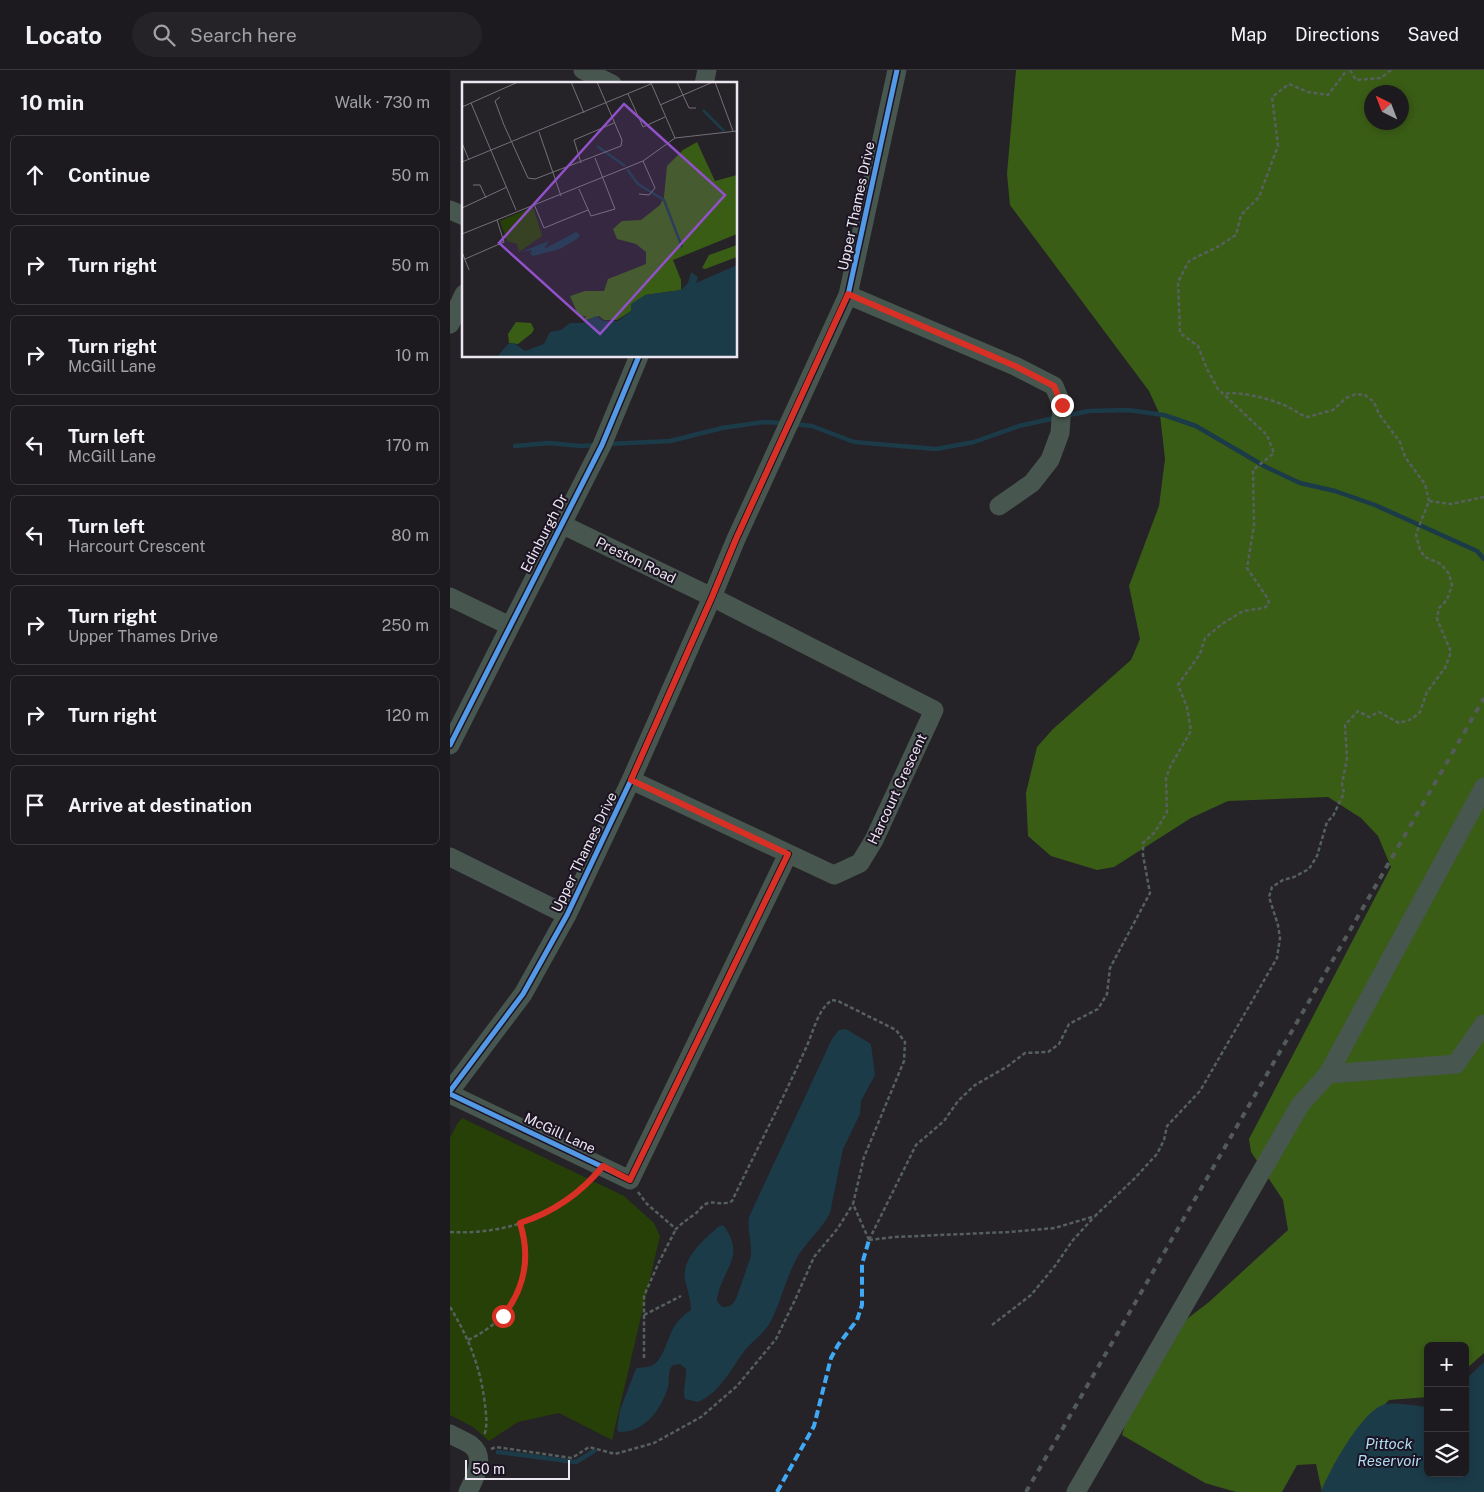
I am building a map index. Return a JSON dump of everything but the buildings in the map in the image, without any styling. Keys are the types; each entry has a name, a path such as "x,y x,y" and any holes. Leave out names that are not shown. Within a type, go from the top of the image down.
{"street":[{"path":"583,70 608,82"},
{"name":"Upper Thames Drive","path":"450,1093 523,994 567,914 631,780 736,539 848,294 897,70"},
{"path":"450,210 462,215"},
{"path":"848,294 1015,366 1054,386 1062,405 1060,433 1050,460 1032,482 999,506"},
{"path":"450,324 462,298"},
{"name":"Edinburgh Dr","path":"450,744 560,524 602,445 638,358"},
{"name":"Preston Road","path":"560,524 712,597"},
{"path":"450,597 510,626"},
{"name":"Harcourt Crescent","path":"631,780 834,874 860,862 874,840 934,710 712,597"},
{"path":"1076,1492 1300,1105 1328,1074 1484,787"},
{"path":"630,1180 788,854"},
{"path":"450,857 567,914"},
{"path":"1328,1074 1456,1064 1484,1024"},
{"name":"McGill Lane","path":"450,1093 630,1180"},
{"path":"450,1434 471,1445 477,1453 479,1463 476,1476 468,1492"}],"path":[{"path":"869,1240 916,1145 944,1121 958,1101 975,1085 1008,1066 1025,1053 1048,1052 1059,1044 1069,1024 1098,1009 1106,994 1110,968 1150,893 1142,843 1155,832 1167,812 1166,778 1171,765 1191,731 1187,707 1178,685 1200,654 1205,638 1243,610 1264,608 1269,604 1268,599 1247,568 1254,524 1253,470 1274,454 1267,435 1226,394 1218,389 1207,369 1198,346 1180,333 1178,282 1189,261 1220,246 1236,235 1241,215 1260,197 1278,146 1272,97 1288,84 1308,92 1328,95 1348,70 1356,80 1381,78 1391,70"},
{"path":"992,1325 1031,1295 1073,1240 1157,1154 1164,1140 1167,1126 1200,1090 1277,958 1280,938 1269,897 1272,887 1309,869 1317,856 1327,822 1333,816 1344,793 1342,784 1347,758 1345,725 1358,711 1369,716 1379,712 1399,723 1412,719 1420,712 1427,692 1448,662 1451,652 1437,619 1438,608 1447,600 1452,585 1449,574 1441,564 1425,557 1420,550 1416,534 1429,500 1425,484 1405,457 1400,442 1378,414 1374,402 1365,395 1356,394 1346,398 1333,410 1308,417 1277,402 1242,394 1226,394"},
{"path":"1429,500 1451,504 1484,497"},
{"path":"477,1453 496,1446 572,1458 589,1447 615,1454 654,1443 701,1417 737,1386 776,1339 814,1257 838,1228 853,1204 864,1157 904,1061 905,1042 896,1030 838,1000 832,1000 827,1003 732,1202 725,1204 708,1203 696,1214 685,1220 676,1230 659,1262 644,1296 644,1358"},
{"path":"450,1232 496,1230 546,1213 562,1204 590,1182 603,1166"},
{"path":"630,1180 647,1204 676,1230"},
{"path":"853,1204 869,1240"},
{"path":"869,1240 1055,1228 1095,1216"},
{"path":"468,1340 487,1330 503,1316 519,1292 524,1279 526,1251 520,1223"},
{"path":"644,1315 681,1296"},
{"path":"450,1307 468,1340 480,1374 486,1412 486,1431 477,1453"}],"green space":[{"path":"1016,70 1484,70 1484,1353 1469,1366 1469,1342 1424,1342 1424,1397 1389,1400 1369,1421 1322,1492 1316,1464 1297,1465 1282,1492 1236,1492 1205,1483 1122,1435 1130,1409 1179,1325 1209,1302 1288,1230 1283,1200 1251,1152 1249,1139 1391,867 1378,836 1361,818 1328,797 1228,801 1191,818 1114,867 1097,870 1051,856 1028,836 1026,793 1037,747 1053,729 1131,660 1140,639 1129,586 1159,506 1165,459 1160,415 1149,391 1010,205 1007,174"},
{"path":"462,1118 624,1196 654,1223 660,1236 612,1440 559,1413 518,1422 489,1441 473,1427 450,1415 450,1138"}],"water":[{"path":"846,1029 871,1044 875,1075 861,1101 860,1114 843,1149 830,1213 798,1256 771,1322 746,1349 725,1379 706,1398 698,1402 685,1399 686,1369 680,1364 673,1365 670,1370 665,1396 656,1412 636,1429 619,1432 617,1429 620,1410 635,1371 637,1368 649,1367 657,1362 676,1324 691,1310 685,1279 685,1271 690,1256 718,1227 723,1225 730,1236 733,1255 719,1290 717,1301 722,1307 727,1307 732,1305 736,1299 751,1256 749,1217 832,1039 839,1030"},
{"name":"Pittock Reservoir","path":"1484,1362 1484,1492 1321,1492 1331,1470 1357,1428 1367,1416 1386,1404 1424,1407 1424,1477 1469,1477 1469,1376"}],"waterway":[{"path":"1065,416 1089,411 1128,410 1164,415 1196,426 1266,467 1300,483 1335,491 1375,505 1477,551 1484,559"},
{"path":"793,424 812,426 854,442 936,449 974,442 1019,426 1055,418"},
{"path":"608,444 670,441 722,428 764,422 783,423"},
{"path":"515,446 549,443 581,446 595,445"},
{"path":"498,1452 576,1462 594,1451"}],"railway":[{"path":"1026,1492 1484,698"}],"marked path":[{"path":"777,1492 814,1426 831,1358 838,1345 857,1320 862,1305 862,1264 869,1240"}],"cycle path":[{"path":"450,1091 523,994 567,915 631,780 736,539 848,295 897,70"},
{"path":"450,745 602,445 638,358"},
{"path":"450,1094 630,1180 788,854"}],"route":[{"path":"503,1316 512,1305 524,1279 526,1251 525,1237 520,1223 546,1213 562,1204 590,1182 603,1166 630,1180 788,854 631,780 736,539 848,294 1015,366 1054,386 1062,405"}]}
